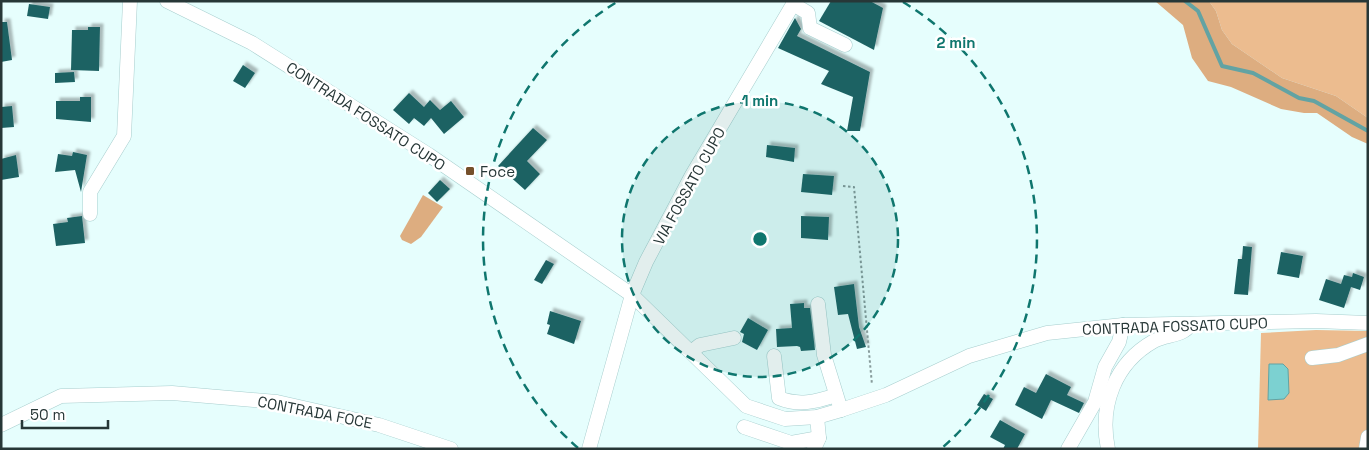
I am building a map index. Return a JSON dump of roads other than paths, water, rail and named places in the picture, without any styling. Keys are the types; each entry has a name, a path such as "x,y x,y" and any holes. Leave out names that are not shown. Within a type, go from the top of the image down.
{"street":[{"path":"90,214 90,192 124,136 130,1"},
{"name":"CONTRADA FOSSATO CUPO","path":"167,1 252,43 421,149 632,295 746,406 785,420 817,417 841,410 873,399 969,356 1038,336 1123,325 1368,323"},
{"path":"794,3 808,13 810,28 845,45"},
{"name":"VIA FOSSATO CUPO","path":"632,295 692,175 794,3"},
{"path":"589,449 632,295"},
{"path":"818,304 824,355 841,410"},
{"path":"1108,449 1105,424 1107,406 1113,382 1121,369 1132,357 1155,340 1186,331 1192,323"},
{"path":"1068,449 1095,402 1105,367 1119,342 1123,325"},
{"path":"691,352 700,345 734,338"},
{"path":"1312,358 1338,355 1368,344"},
{"path":"774,356 778,398 791,403 816,402 836,396"},
{"name":"CONTRADA FOCE","path":"1,425 62,396 172,393 277,402 379,425 451,449"},
{"path":"744,427 791,443 817,443 817,417"},
{"path":"1366,449 1368,437"}],"water":[{"path":"1269,364 1283,364 1288,369 1289,393 1284,399 1268,400"}],"waterway":[{"path":"1185,1 1198,11 1222,66 1253,73 1299,98 1314,101 1368,131"}],"place":[{"name":"Foce","path":"470,171"}]}
